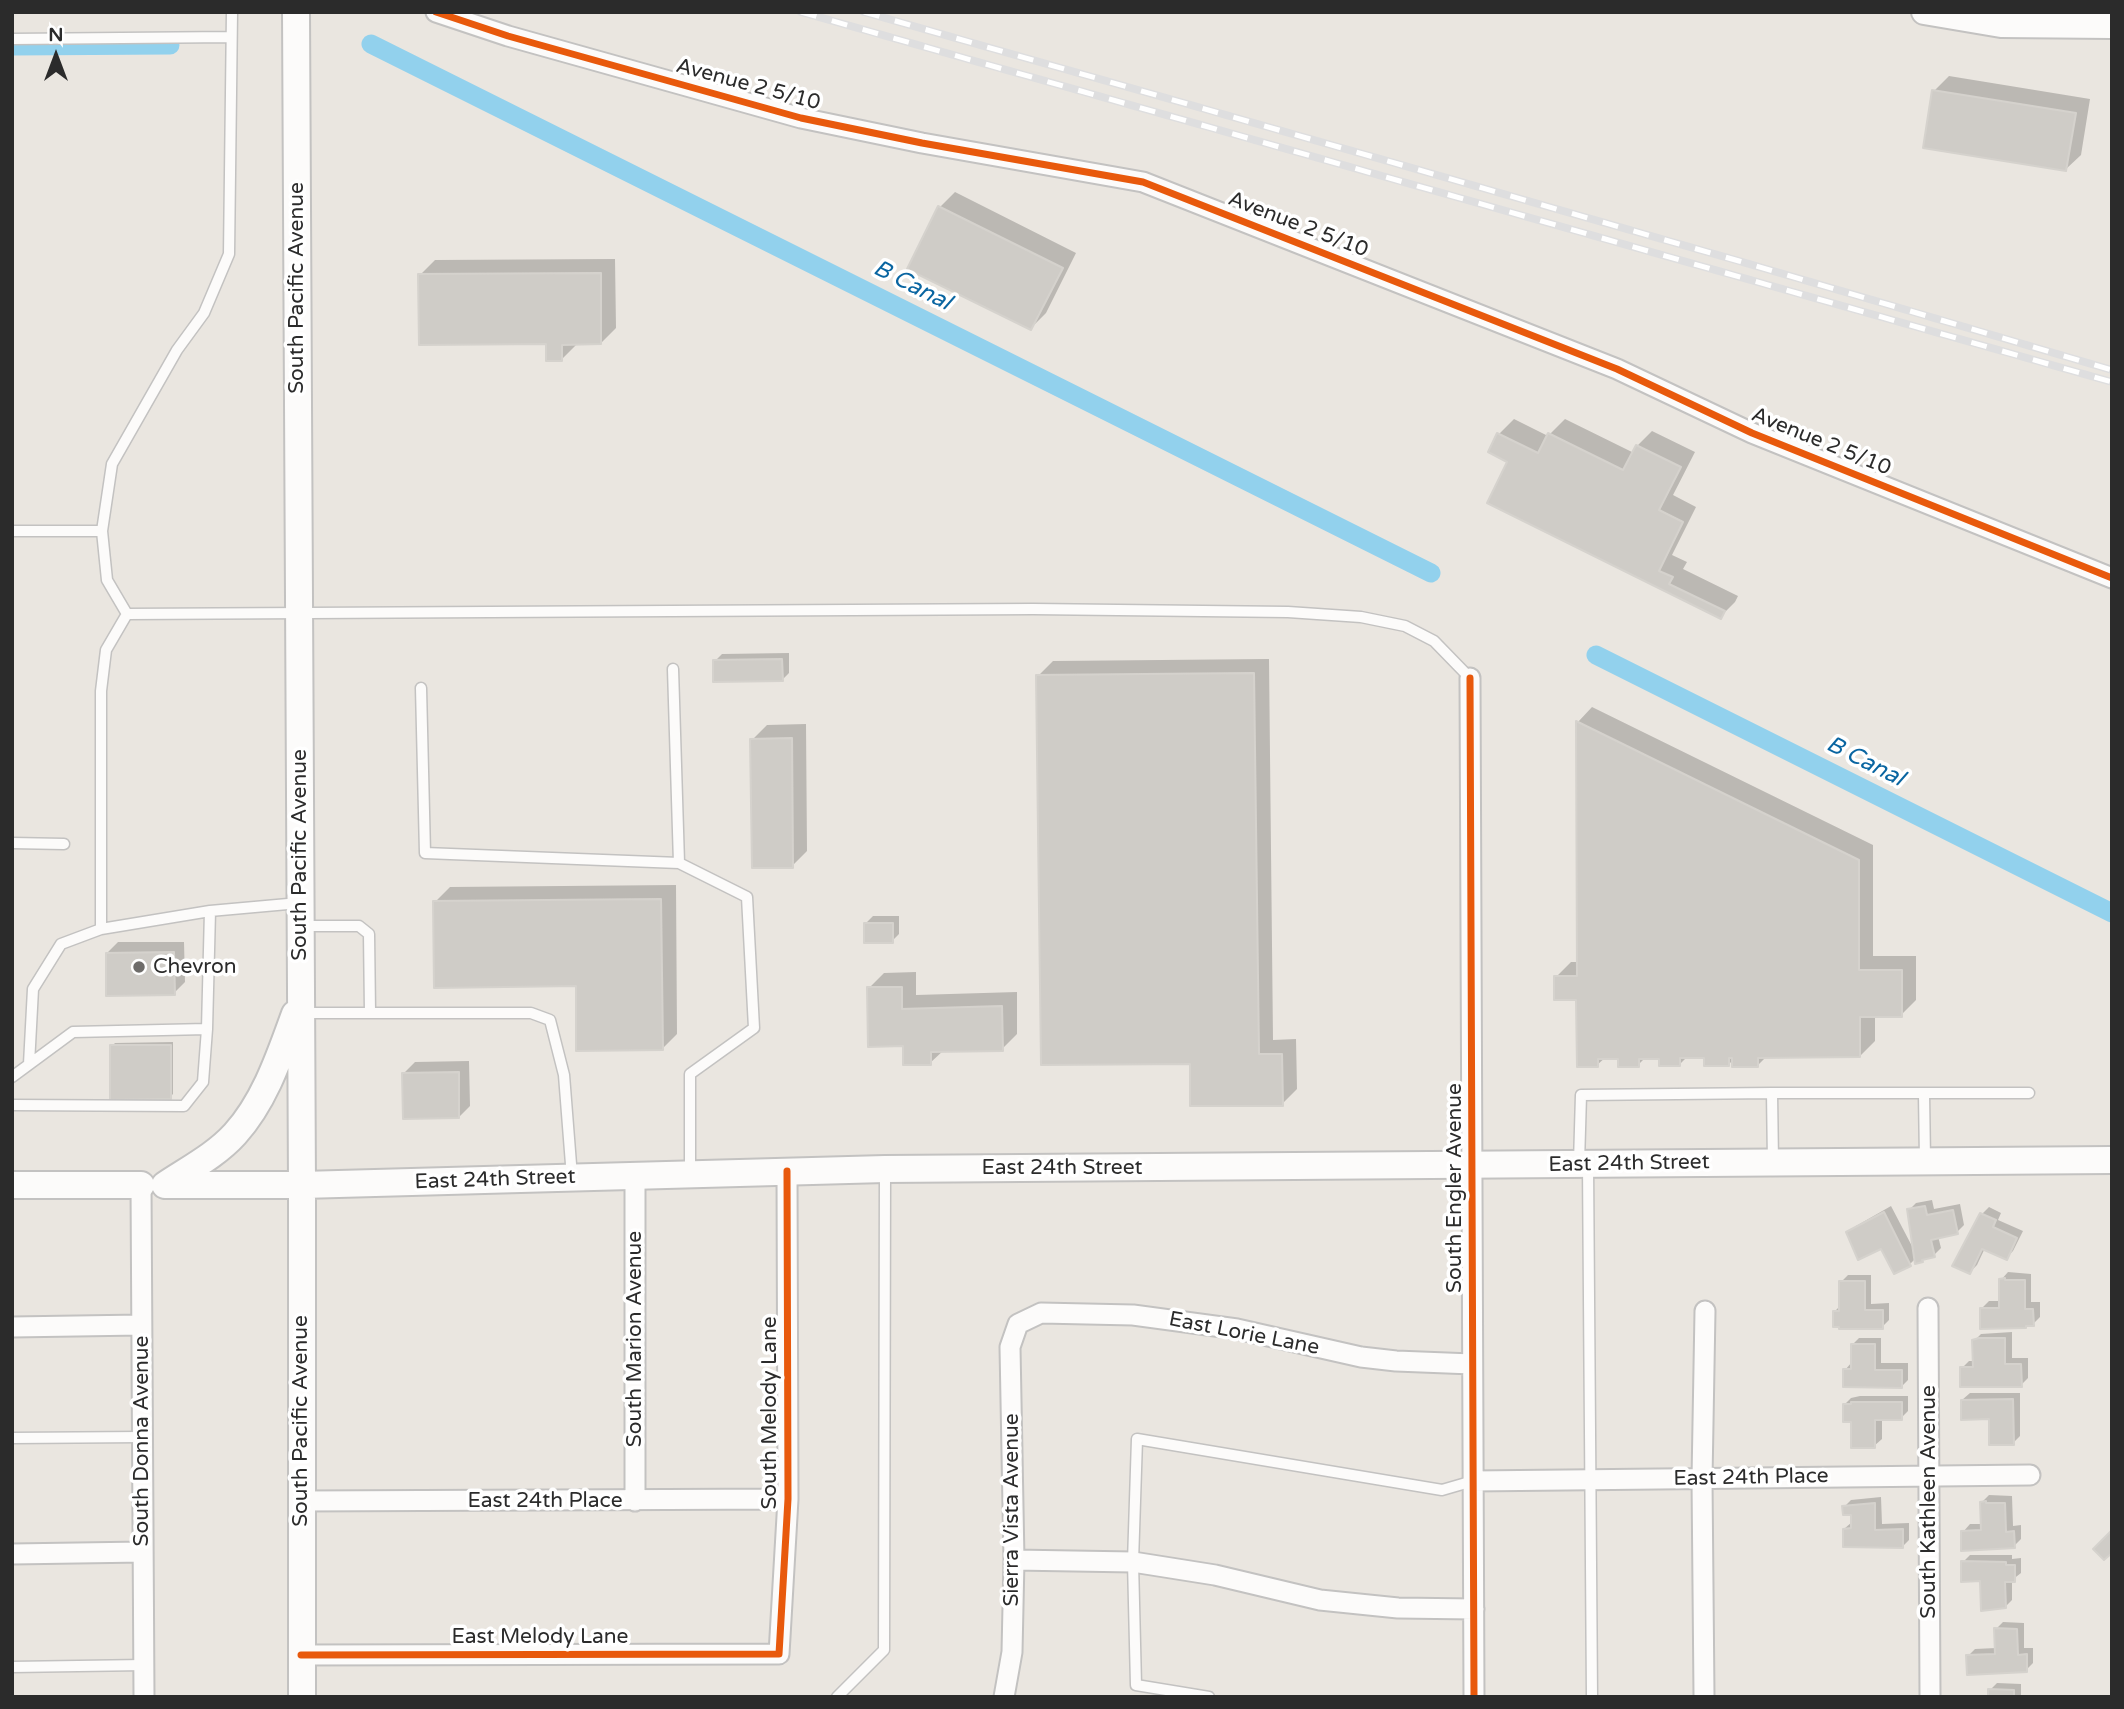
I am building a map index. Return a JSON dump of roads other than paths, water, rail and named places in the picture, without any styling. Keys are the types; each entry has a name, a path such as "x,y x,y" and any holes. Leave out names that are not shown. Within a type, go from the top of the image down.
{"main road":[{"name":"South Pacific Avenue","path":"296,12 302,1697"},
{"path":"153,1185 214,1153 236,1134 256,1104 279,1059 301,1004"},
{"name":"East 24th Street","path":"12,1185 302,1185 885,1169 2112,1160"}],"street":[{"name":"Avenue 2 5/10","path":"436,12 508,36 801,118 922,143 1143,182 1617,369 1752,433 2112,578"},
{"path":"1924,12 2001,25 2112,26"},
{"name":"South Engler Avenue","path":"1470,678 1474,1697"},
{"name":"South Melody Lane","path":"779,1654 788,1499 787,1171"},
{"name":"South Marion Avenue","path":"635,1176 635,1501"},
{"name":"South Donna Avenue","path":"144,1697 141,1325 153,1185"},
{"name":"South Kathleen Avenue","path":"1928,1308 1930,1695"},
{"path":"1704,1696 1702,1479 1705,1311"},
{"name":"East Lorie Lane","path":"1018,1324 1041,1313 1133,1315 1237,1329 1361,1357 1472,1364"},
{"name":"Sierra Vista Avenue","path":"1004,1697 1012,1652 1014,1560 1010,1347 1018,1324"},
{"path":"12,1327 141,1325"},
{"name":"East 24th Place","path":"1473,1481 2030,1475"},
{"name":"East 24th Place","path":"301,1501 788,1499"},
{"path":"12,1554 143,1552"},
{"path":"1014,1560 1133,1562 1215,1575 1320,1600 1398,1608 1474,1609"},
{"name":"East Melody Lane","path":"301,1655 779,1654"}],"lane":[{"path":"127,614 107,580 102,531 112,464 177,350 204,313 229,254 232,12"},
{"path":"12,39 231,37"},
{"path":"12,531 102,531"},
{"path":"127,614 1019,609 1288,612 1361,617 1405,626 1434,641 1470,678"},
{"path":"101,929 101,691 106,650 127,614"},
{"path":"673,668 679,863"},
{"path":"421,688 425,853 679,863 747,897 754,1028 690,1074 690,1174"},
{"path":"12,843 64,844"},
{"path":"12,1105 184,1107 203,1082 210,911"},
{"path":"29,1064 33,989 61,944 101,929 210,911 300,914 359,926 369,934 370,1012"},
{"path":"301,1004 370,1012 531,1013 550,1020 564,1075 572,1178"},
{"path":"12,1077 73,1032 207,1029"},
{"path":"1772,1093 1773,1162"},
{"path":"1592,1697 1581,1095 2029,1093"},
{"path":"1924,1094 1925,1161"},
{"path":"837,1697 884,1650 885,1169"},
{"path":"12,1438 142,1437"},
{"path":"1209,1697 1136,1685 1133,1562 1137,1439 1442,1490 1473,1481"},
{"path":"12,1667 144,1665"}],"waterway":[{"name":"B Canal","path":"371,44 1431,573"},
{"name":"B Canal","path":"12,46 170,45"},
{"name":"B Canal","path":"1596,655 2112,913"}],"railway":[{"path":"801,12 2112,382"},
{"path":"864,12 2112,370"}],"place":[{"name":"Chevron","path":"139,967"}]}
